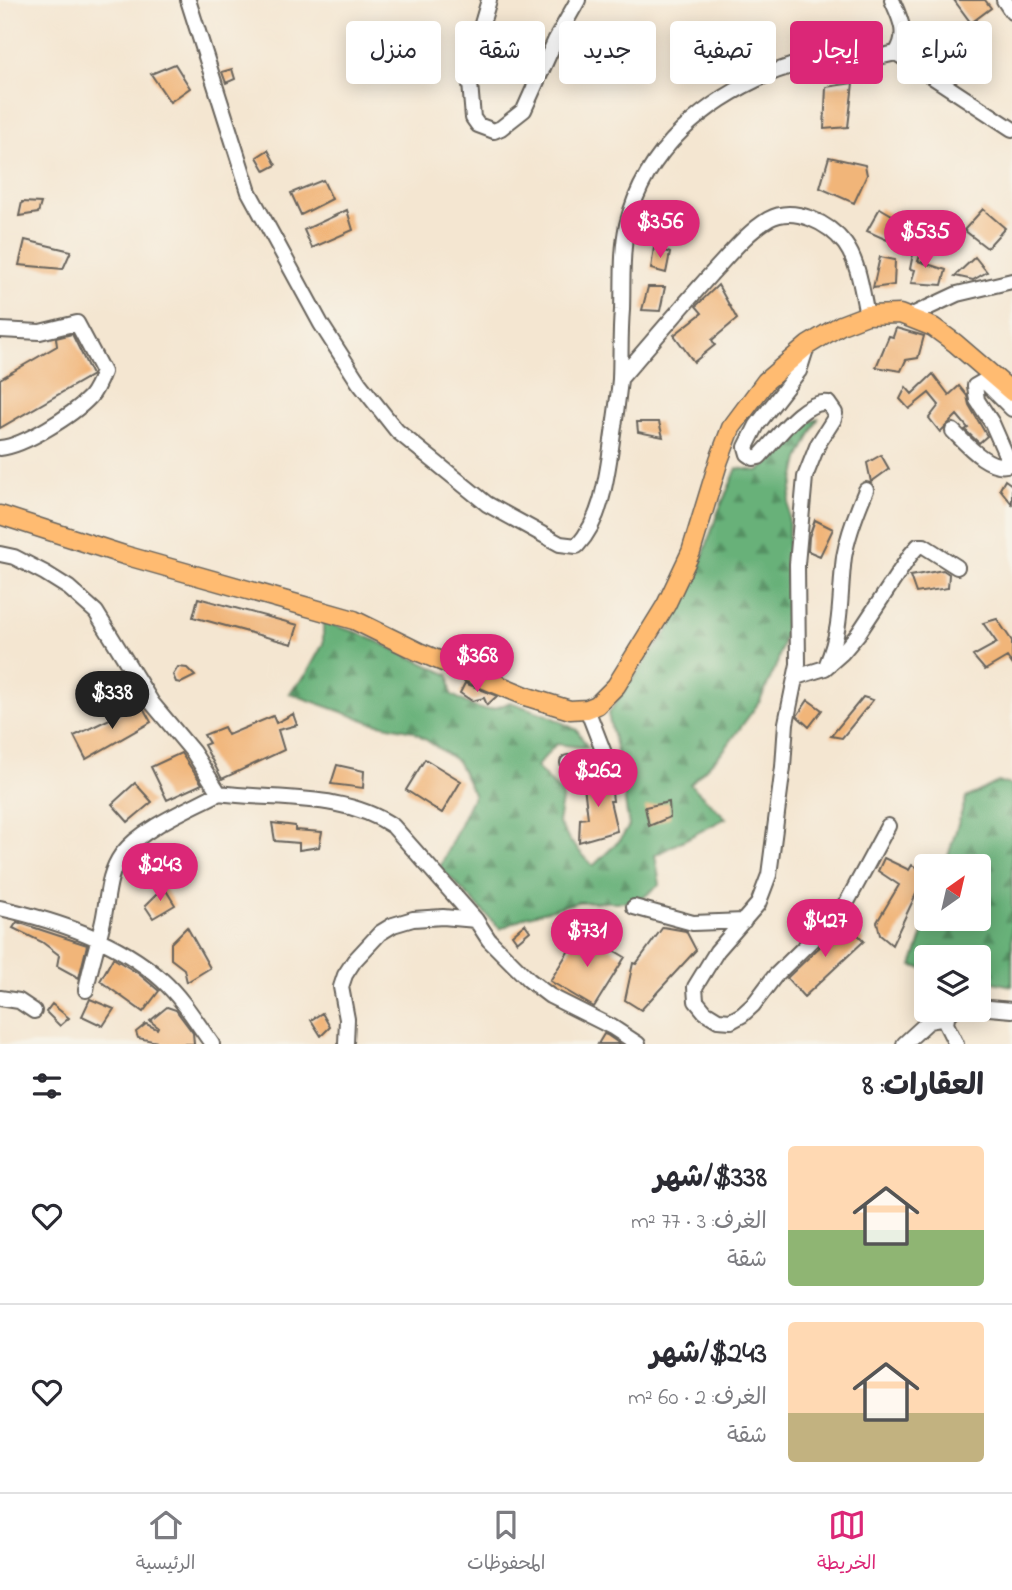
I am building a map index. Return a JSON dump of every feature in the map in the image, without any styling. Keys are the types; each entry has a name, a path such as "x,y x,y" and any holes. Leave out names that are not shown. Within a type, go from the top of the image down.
{"main road":[{"path":"0,515 124,555 354,620 430,656 528,697 570,710 587,709 597,705 617,686 666,605 691,552 731,428 766,381 808,345 867,315 888,313 908,317 933,327 1012,392"}],"street":[{"path":"188,0 249,191 321,324 359,383 397,431 487,505 560,544 577,546 589,533 606,485 620,379 619,340 627,224 651,170 687,123 718,101 778,71 827,59 870,59 897,53"},
{"path":"489,0 474,51 470,83 473,118 478,125 494,131 524,110 555,41 578,0"},
{"path":"892,0 901,21"},
{"path":"1004,0 1012,12"},
{"path":"944,84 1012,129"},
{"path":"620,379 747,236 771,218 801,215 831,231 845,244 855,264 867,315"},
{"path":"908,317 957,295 1012,281"},
{"path":"0,330 40,332 77,323 103,372 90,397 51,426 13,446 0,448"},
{"path":"808,345 799,371 757,425 746,447 748,454 754,458 759,457 794,419 814,404 828,403 835,413 805,477 797,564 799,642 796,677 786,723 769,875 758,904 717,951 695,987 696,1001 705,1013 718,1020 731,1021 753,1005 775,976 847,902 888,826"},
{"path":"953,431 973,450 997,466 1011,465 992,423 977,400 975,386 986,383 1012,409"},
{"path":"825,668 839,629 844,557 853,519 866,490"},
{"path":"796,677 825,668 842,653 858,634 914,549 924,546 957,567"},
{"path":"0,554 13,557 45,573 69,588 96,612 152,703 193,752 219,793"},
{"path":"568,763 596,762 604,752 587,709"},
{"path":"86,990 111,876 123,853 158,826 219,793 297,799 363,810 393,826 475,920 489,940 529,980 550,996 612,1027 638,1044"},
{"path":"634,907 693,923 744,921"},
{"path":"0,908 98,938 162,980 212,1044"},
{"path":"346,1044 346,1019 341,987 354,961 380,933 413,919 443,917 475,920"},
{"path":"0,998 19,1001 34,1011"},
{"path":"991,1008 1012,1010"},
{"path":"904,1044 928,1022"},
{"path":"950,1022 949,1032 956,1044"}],"green space":[{"path":"818,419 799,459 789,502 787,626 777,664 760,701 724,750 690,784 726,818 655,855 660,884 638,902 578,902 525,917 500,929 440,867 474,794 457,761 413,731 370,722 289,693 306,675 323,644 323,622 359,633 449,675 451,694 473,706 493,709 510,702 547,715 577,730 588,748 556,744 536,767 563,795 558,822 570,841 593,866 620,840 629,826 608,714 670,628 695,579 718,512 737,468 758,471 772,461 799,430"},
{"path":"998,782 1012,785 1012,986 991,982 991,945 919,945 924,931 991,931 991,854 949,854 966,798"}],"building":[{"path":"954,0 985,0 991,8 974,21 970,21"},
{"path":"175,64 190,88 170,102 151,74"},
{"path":"232,69 235,79 226,83 222,72"},
{"path":"853,84 848,127 824,129 826,87"},
{"path":"268,150 276,165 265,171 257,157"},
{"path":"829,157 865,165 867,175 854,203 820,188"},
{"path":"323,180 332,199 301,215 291,193"},
{"path":"22,202 41,203 38,213 19,216"},
{"path":"880,208 897,218 887,240 867,231"},
{"path":"983,209 1005,228 987,248 964,230"},
{"path":"347,210 353,230 312,248 304,230"},
{"path":"25,240 71,251 63,269 19,265"},
{"path":"915,244 924,245 918,261 946,270 942,285 911,283 915,270 910,269"},
{"path":"654,247 670,253 666,273 651,269"},
{"path":"880,257 895,260 894,285 873,288"},
{"path":"975,257 987,272 973,280 955,276"},
{"path":"718,285 737,319 712,340 715,345 694,362 674,335 702,313 696,306"},
{"path":"648,287 665,287 660,311 642,310"},
{"path":"896,328 924,336 918,358 906,360 901,371 876,367 889,336 893,337"},
{"path":"72,334 92,375 0,428 0,379 57,346 56,338"},
{"path":"933,374 949,395 959,386 967,396 969,405 987,436 979,443 965,430 968,428 957,415 940,432 929,418 939,405 929,393 909,409 900,399 906,387 912,394"},
{"path":"637,422 659,422 663,437 638,432"},
{"path":"881,455 889,469 871,482 867,463"},
{"path":"1005,480 1012,485 1012,504 1000,489"},
{"path":"815,520 833,529 820,556 808,551 809,537"},
{"path":"943,570 949,574 948,588 916,593 910,576"},
{"path":"198,598 298,625 292,644 193,617"},
{"path":"997,619 1012,641 1012,664 1007,657 985,670 973,656 997,643 983,623"},
{"path":"178,667 187,668 195,676 181,683 176,682 173,675"},
{"path":"465,683 497,696 487,705 484,698 472,701 460,693"},
{"path":"863,697 873,700 842,738 831,736"},
{"path":"808,700 822,710 809,727 797,716"},
{"path":"141,704 151,722 86,759 74,736"},
{"path":"293,714 297,725 278,730 284,750 222,779 204,745 209,743 204,735 224,727 228,735 273,716 276,723"},
{"path":"181,753 202,784 167,800 151,767"},
{"path":"425,759 461,781 442,813 406,790"},
{"path":"337,765 364,771 363,788 331,784"},
{"path":"610,775 613,801 610,801 617,831 579,842 580,819 588,818 583,778"},
{"path":"135,783 152,802 128,822 112,804"},
{"path":"669,802 670,817 649,826 645,807"},
{"path":"272,823 295,826 295,830 322,832 319,847 299,850 299,843 275,841"},
{"path":"884,858 909,870 912,865 914,866 914,898 892,945 880,935 877,922 899,885 878,871"},
{"path":"164,887 175,905 153,918 145,906"},
{"path":"17,922 87,945 79,978 57,966 59,955 42,942 13,928"},
{"path":"846,922 864,941 804,997 787,978"},
{"path":"525,924 530,931 517,942 512,935"},
{"path":"187,927 210,968 187,982 184,969 171,959 171,943"},
{"path":"663,927 686,931 696,950 641,1010 625,1000 633,963 636,964"},
{"path":"581,931 625,957 594,1007 550,981"},
{"path":"113,958 139,974 159,991 143,1012 100,981"},
{"path":"90,999 114,1009 103,1026 82,1016"},
{"path":"52,1004 69,1018 60,1026 46,1012"},
{"path":"167,1007 176,1010 193,1033 194,1044 167,1044 138,1038 136,1032 146,1024 157,1029 150,1021"},
{"path":"322,1013 330,1027 321,1036 311,1020"},
{"path":"604,1034 607,1035 620,1044 598,1044"}]}
